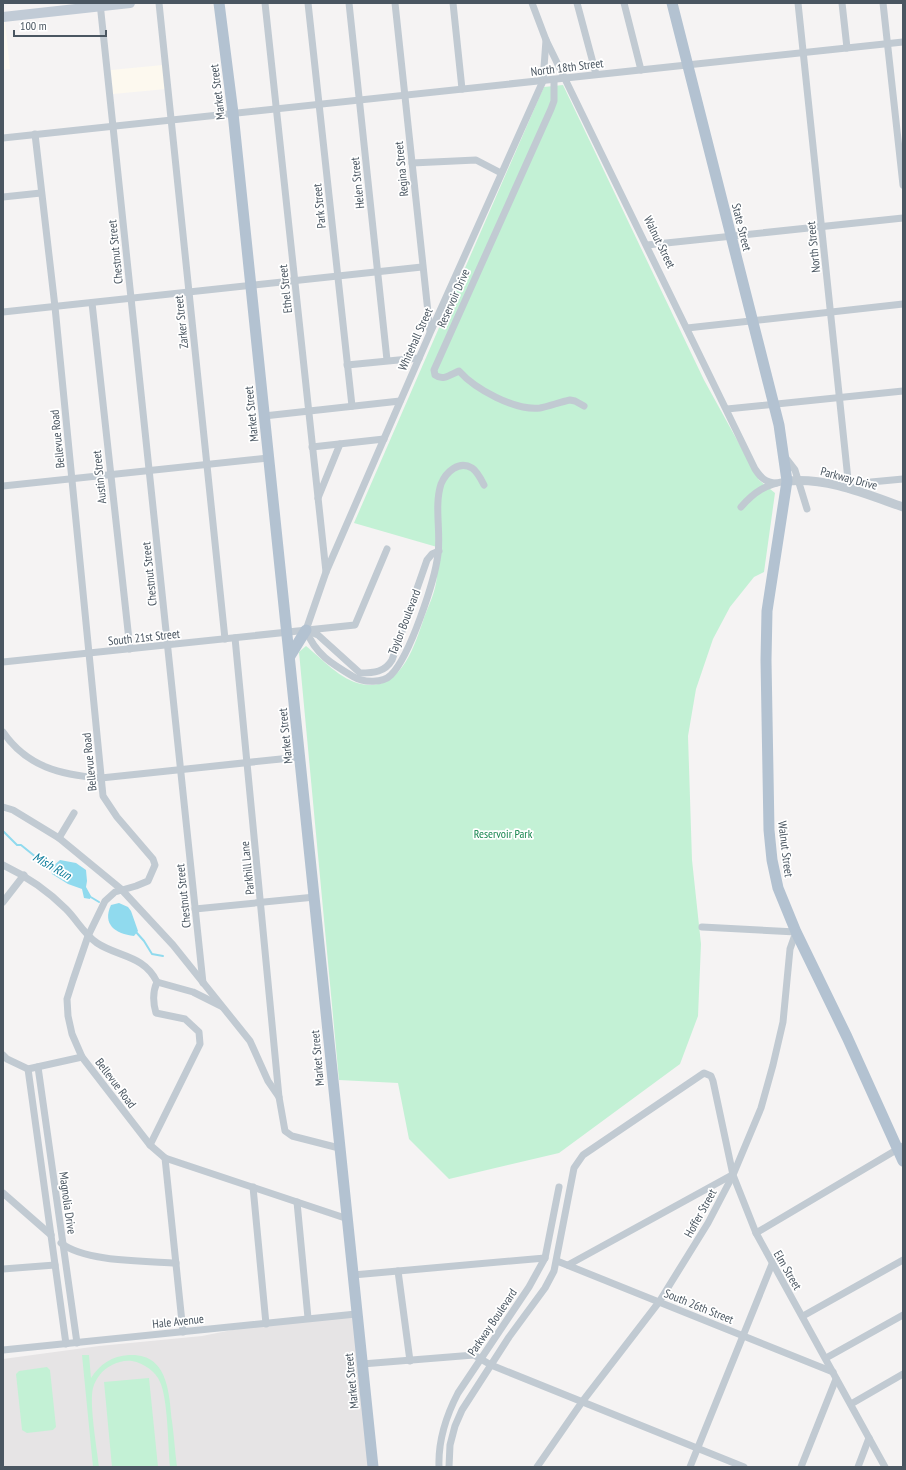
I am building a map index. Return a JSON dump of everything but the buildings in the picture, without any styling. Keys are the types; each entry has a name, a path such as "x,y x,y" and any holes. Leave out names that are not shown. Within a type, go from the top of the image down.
{"main road":[{"path":"3,17 100,5 130,3"},
{"name":"Market Street","path":"219,3 233,113 373,1467"},
{"name":"State Street","path":"672,3 773,404 785,457 787,481"},
{"name":"Walnut Street","path":"787,481 767,611 766,660 769,830 778,888 796,932 900,1148 903,1161"},
{"path":"290,656 306,630"}],"street":[{"name":"Zarker Street","path":"158,3 225,639"},
{"name":"Ethel Street","path":"265,3 326,572"},
{"name":"Park Street","path":"308,3 352,406"},
{"name":"Helen Street","path":"349,3 387,360"},
{"name":"Regina Street","path":"396,3 430,333"},
{"path":"453,3 462,89"},
{"name":"Walnut Street","path":"532,3 546,40 566,78 758,474 761,478 769,482 787,481"},
{"path":"577,3 596,74"},
{"path":"624,3 641,70"},
{"name":"North Street","path":"798,3 850,489"},
{"path":"842,3 848,48"},
{"path":"883,3 903,185"},
{"name":"Chestnut Street","path":"100,5 203,983"},
{"name":"Whitehall Street","path":"306,630 326,572 430,333 543,81 546,40"},
{"name":"North 18th Street","path":"3,138 903,42"},
{"name":"Reservoir Drive","path":"554,80 554,101 551,109 434,370 435,375 438,378 444,378 459,371 467,380 480,388 502,399 526,407 539,408 570,400 584,406"},
{"name":"Bellevue Road","path":"35,134 72,479 101,778 104,796 117,817 153,859 155,865 148,881 136,886 121,889 111,894 105,901 88,936 68,999 68,1016 72,1034 82,1057 150,1145 165,1158 348,1219"},
{"path":"412,163 476,160 502,173"},
{"path":"3,197 41,193"},
{"path":"646,245 903,218"},
{"path":"3,312 422,267"},
{"name":"Austin Street","path":"92,303 130,649"},
{"path":"687,328 903,304"},
{"path":"347,365 419,358"},
{"path":"727,409 903,391"},
{"path":"264,416 400,401"},
{"path":"312,447 384,439"},
{"path":"318,499 340,444"},
{"path":"3,486 268,458"},
{"name":"Taylor Boulevard","path":"306,630 311,643 327,660 357,679 373,682 390,676 401,662 414,633 432,581 438,551 439,501 441,485 446,474 455,467 466,466 473,468 484,485"},
{"path":"850,489 871,482 903,479"},
{"name":"Parkway Drive","path":"787,481 808,480 850,489 903,507"},
{"path":"740,507 760,489 787,481"},
{"name":"State Street","path":"787,481 807,509"},
{"path":"287,632 355,625 387,549"},
{"name":"Taylor Boulevard","path":"306,630 318,635 360,673 378,672 388,667 392,660 427,560 438,551"},
{"name":"South 21st Street","path":"3,662 287,632"},
{"name":"Parkhill Lane","path":"235,638 246,763 262,902 279,1097"},
{"path":"3,732 19,749 42,766 58,772 101,778 300,757"},
{"path":"3,807 13,810 59,838 121,889 173,945 250,1041 268,1081 279,1097 285,1131 292,1136 339,1148"},
{"path":"59,838 74,814"},
{"path":"3,865 24,875 65,908 88,936 109,949 136,959 154,976 157,982 193,992 224,1008"},
{"path":"3,902 24,875"},
{"path":"195,909 315,897"},
{"path":"702,928 796,932"},
{"name":"Hoffer Street","path":"537,1467 582,1402 659,1302 708,1224 733,1175 761,1108 774,1065 784,1022 790,949 796,932"},
{"path":"150,1145 200,1044 199,1032 186,1019 156,1013 154,1006 154,989 157,982"},
{"path":"3,1055 7,1059 28,1069 82,1057"},
{"name":"Magnolia Drive","path":"38,1067 77,1343"},
{"name":"Magnolia Drive","path":"28,1069 66,1344"},
{"name":"Elm Street","path":"704,1073 710,1076 713,1082 733,1175 756,1233 885,1467"},
{"name":"Parkway Boulevard","path":"449,1467 450,1445 455,1426 469,1397 545,1288 557,1261 574,1168 577,1162 583,1155 704,1073"},
{"path":"756,1233 900,1148"},
{"path":"165,1158 183,1332"},
{"path":"568,1265 733,1175"},
{"name":"Parkway Boulevard","path":"439,1467 440,1441 450,1408 545,1258 559,1186"},
{"path":"253,1187 266,1324"},
{"path":"3,1193 62,1245 80,1252 113,1259 176,1263"},
{"path":"297,1202 308,1318"},
{"path":"353,1275 545,1258"},
{"path":"802,1316 903,1260"},
{"name":"South 26th Street","path":"557,1261 743,1336 835,1376"},
{"path":"690,1467 772,1264"},
{"path":"3,1269 55,1265"},
{"path":"398,1271 410,1360"},
{"name":"Hale Avenue","path":"3,1350 356,1314"},
{"path":"826,1358 903,1315"},
{"path":"362,1364 474,1355 491,1365 744,1467"},
{"path":"851,1404 903,1374"},
{"path":"801,1467 835,1376"},
{"path":"858,1467 870,1438"}],"shaded area":[{"path":"3,22 5,22 10,69 3,70"},
{"path":"163,65 166,89 113,94 111,70"},
{"path":"356,1315 368,1467 3,1467 3,1359 99,1346 202,1336 268,1323"}],"green space":[{"name":"Reservoir Park","path":"563,85 704,380 759,480 775,493 764,572 754,577 730,607 713,639 696,689 688,736 692,860 701,944 698,1016 680,1064 559,1153 449,1179 409,1139 398,1083 339,1080 299,652 306,646 339,674 346,678 361,684 375,685 386,681 396,674 404,665 416,642 435,587 437,574 437,547 354,523 544,87"},
{"path":"82,1355 89,1355 91,1378 102,1365 117,1357 129,1355 142,1356 152,1360 159,1367 164,1376 170,1398 177,1467 170,1467 165,1400 158,1378 149,1368 141,1364 124,1361 105,1369 96,1381 93,1388 92,1404 99,1467 93,1467"},
{"path":"47,1367 50,1370 56,1427 53,1430 27,1433 22,1430 16,1374 19,1371"},
{"path":"149,1378 158,1467 112,1467 104,1382"}],"water":[{"path":"60,860 76,863 86,870 86,887 91,896 90,899 84,898 82,889 68,884 52,874 51,868"},
{"path":"119,903 128,907 131,911 138,931 134,936 121,933 109,923 108,918 111,905"}],"waterway":[{"name":"Mish Run","path":"3,831 17,845 21,845 42,862 53,866"},
{"name":"Mish Run","path":"89,896 99,902"},
{"path":"136,932 152,954 163,956"}]}
